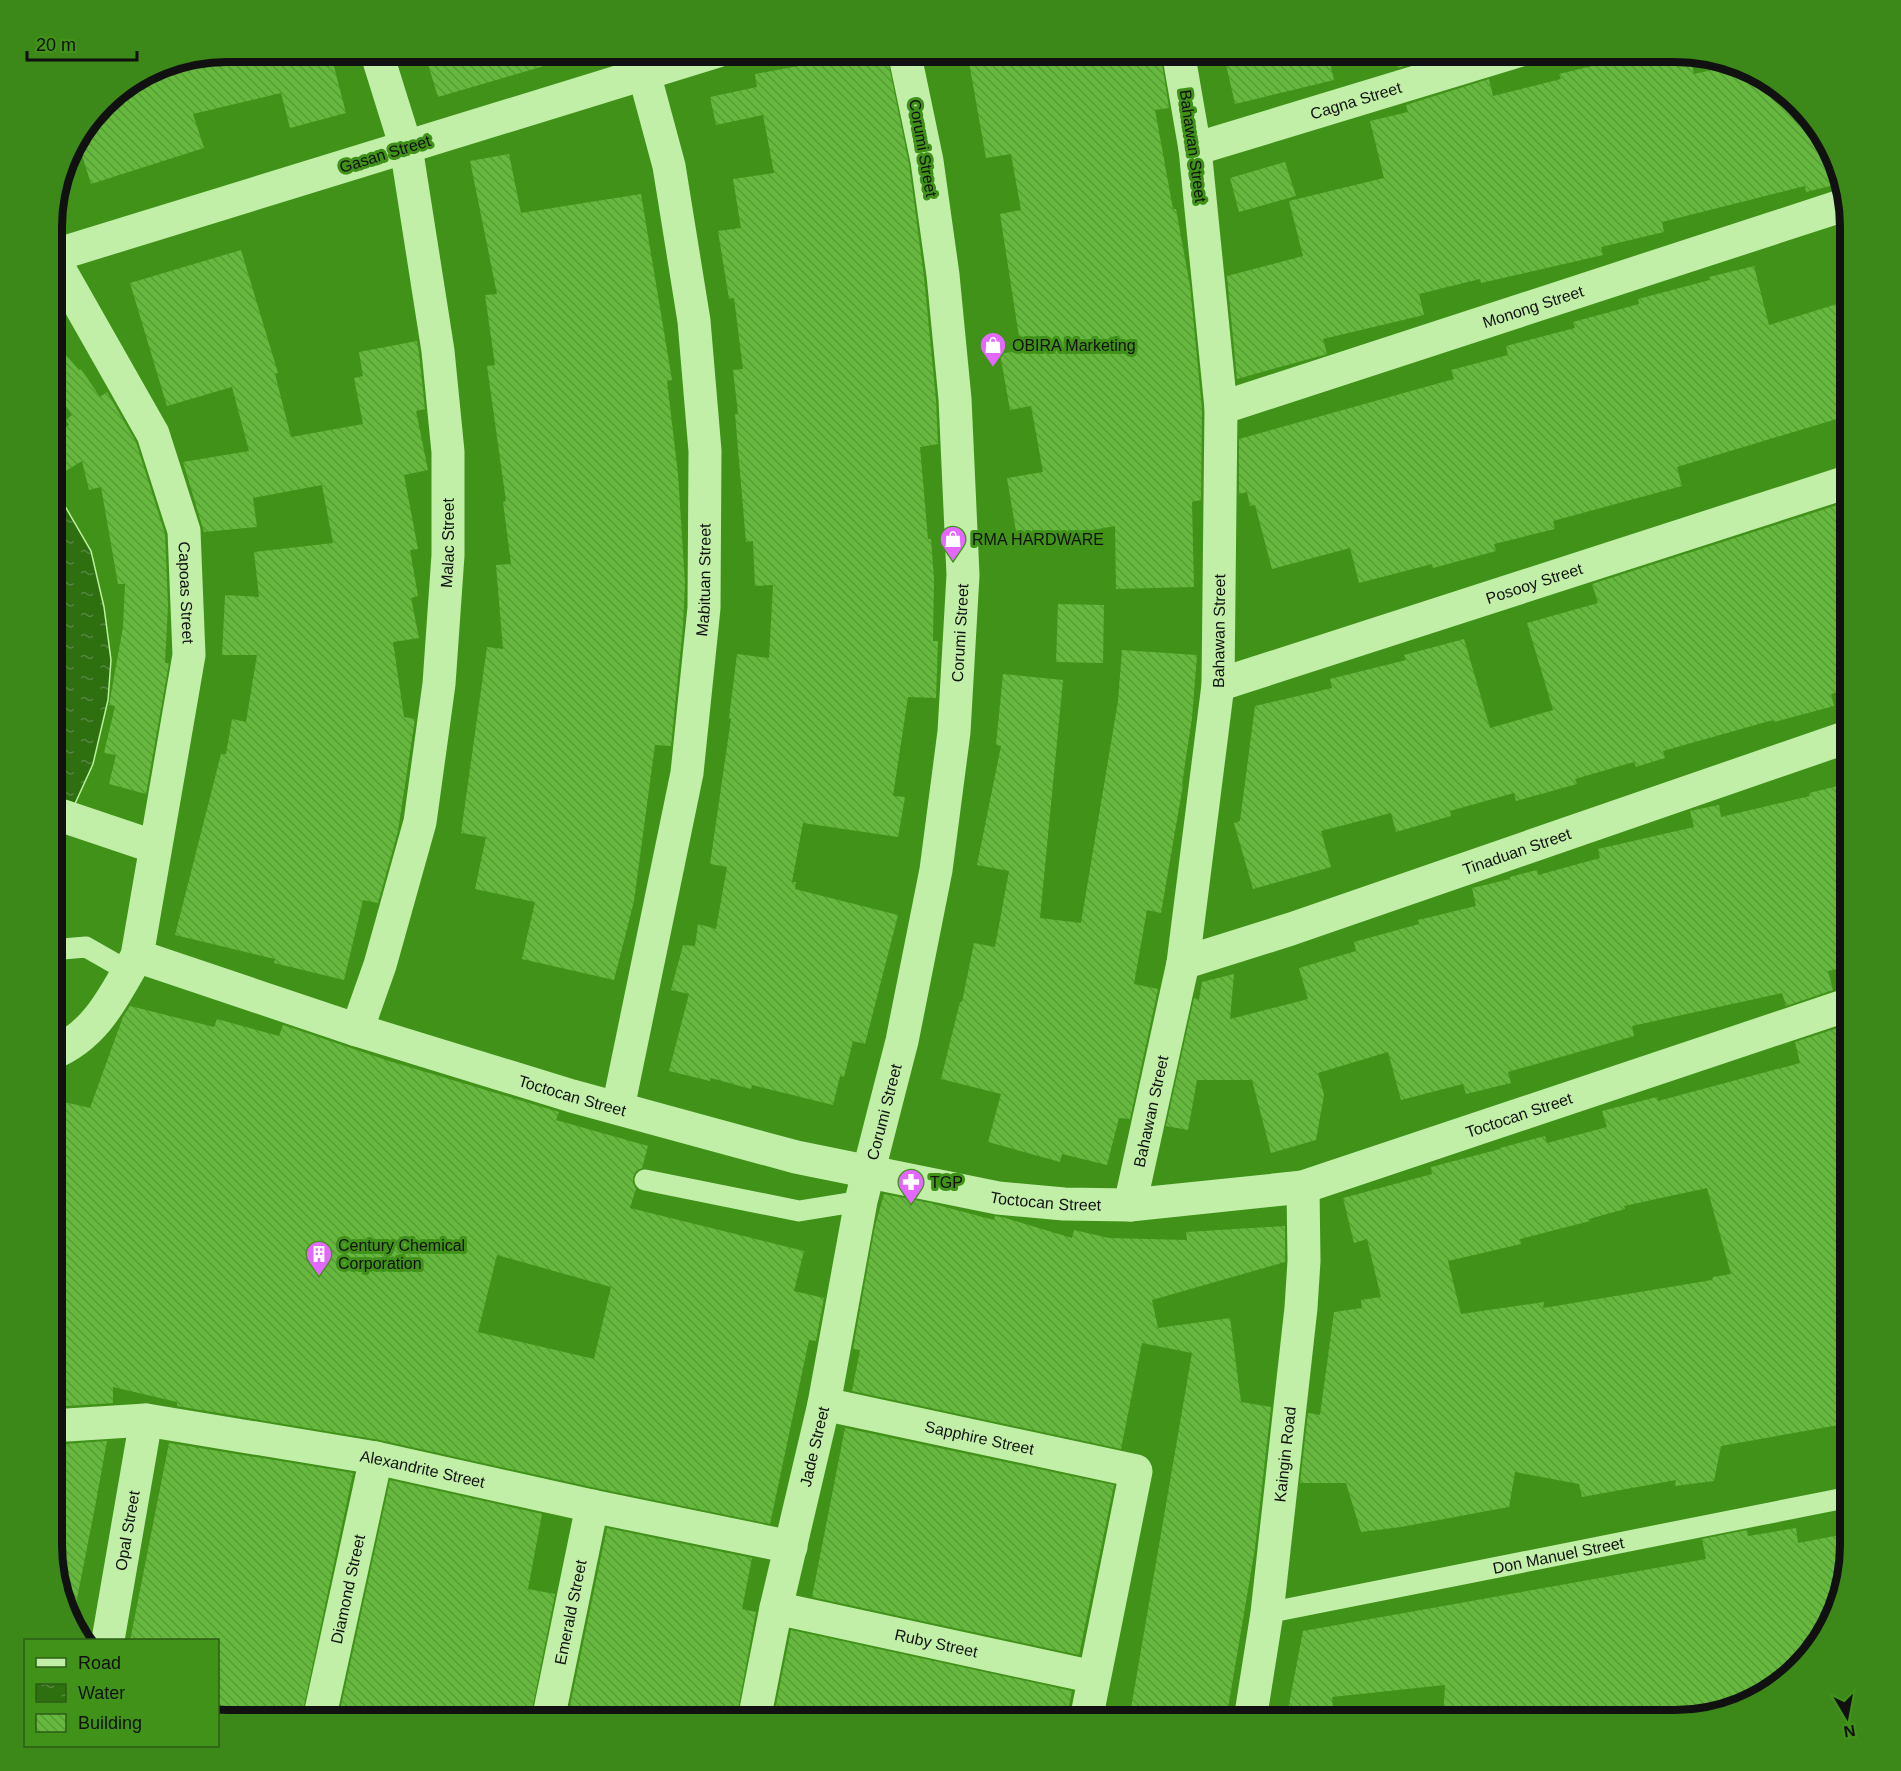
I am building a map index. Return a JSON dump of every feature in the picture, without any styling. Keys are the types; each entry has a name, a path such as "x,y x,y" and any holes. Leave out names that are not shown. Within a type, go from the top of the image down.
{"street":[{"name":"Malac Street","path":"357,1030 380,965 420,822 439,684 448,555 448,452 438,351 406,147 379,62"},
{"name":"Gasan Street","path":"62,253 406,147 642,62"},
{"name":"Mabituan Street","path":"618,1108 687,773 704,608 705,451 694,321 669,166 642,62"},
{"name":"Corumi Street","path":"865,1186 902,1041 936,870 954,732 963,575 955,399 943,275 927,161 906,62"},
{"name":"Bahawan Street","path":"1130,1205 1184,963 1218,685 1221,408 1195,149 1180,62"},
{"name":"Cagna Street","path":"1195,149 1482,62"},
{"name":"Monong Street","path":"1221,408 1838,207"},
{"name":"Capoas Street","path":"62,274 153,434 184,531 189,655 133,963"},
{"name":"Posooy Street","path":"1218,685 1839,484"},
{"name":"Tinaduan Street","path":"1184,963 1378,900 1839,740"},
{"path":"62,816 155,847"},
{"name":"Toctocan Street","path":"133,963 572,1096 796,1157 865,1186 1064,1204 1130,1205 1303,1187 1840,1007"},
{"path":"62,1049 85,1033 105,1011 133,963"},
{"name":"Jade Street","path":"756,1710 776,1608 824,1404 865,1186"},
{"name":"Kaingin Road","path":"1252,1710 1267,1613 1301,1308 1304,1261 1303,1187"},
{"name":"Sapphire Street","path":"824,1404 1136,1471 1094,1677"},
{"name":"Alexandrite Street","path":"62,1425 146,1420 376,1458 791,1547"},
{"name":"Opal Street","path":"108,1639 146,1420"},
{"name":"Diamond Street","path":"321,1710 376,1458"},
{"name":"Emerald Street","path":"550,1710 592,1506"},
{"name":"Ruby Street","path":"776,1608 1094,1677"},
{"path":"1088,1710 1094,1677"}],"lane":[{"path":"62,949 86,947 133,963"},
{"path":"645,1180 799,1211 865,1186"},
{"name":"Don Manuel Street","path":"1267,1613 1840,1499"}],"water":[{"path":"62,501 91,551 104,607 111,660 108,700 93,764 62,832"}],"building":[{"path":"216,62 333,62 346,113 290,128 281,93 193,114 204,148 91,184 80,150 96,126 118,102 135,89 163,74 184,67"},
{"path":"427,62 558,62 438,97"},
{"path":"798,62 888,62 909,164 924,277 938,444 920,447 934,579 933,641 938,641 936,698 908,697 893,796 905,797 898,837 803,823 792,882 796,882 795,889 898,915 865,1044 853,1041 844,1077 840,1076 833,1105 752,1085 751,1089 711,1078 710,1081 669,1071 689,994 671,990 683,945 695,946 698,924 716,929 727,867 710,864 731,719 729,718 737,654 769,658 773,585 755,586 753,541 746,542 733,370 743,369 734,298 729,299 718,231 741,228 733,179 774,173 763,115 716,125 710,97 757,87 755,74 799,66"},
{"path":"969,62 1162,62 1169,108 1155,110 1190,286 1202,409 1201,500 1192,502 1194,587 1116,589 1115,526 1018,543 1007,478 1043,472 1031,406 1010,410 1000,354 1021,350 1000,214 1021,210 1011,154 986,158"},
{"path":"1225,62 1330,62 1334,80 1235,104"},
{"path":"1397,62 1417,62 1398,68"},
{"path":"1609,62 1685,62 1691,63 1694,74 1720,68 1738,74 1766,89 1799,118 1823,153 1834,185 1806,192 1805,186 1662,222 1664,232 1601,247 1603,255 1481,283 1480,279 1419,294 1424,315 1323,339 1327,354 1237,379 1227,276 1303,256 1289,201 1384,178 1370,121 1408,112 1406,105 1489,79 1493,96 1561,79 1559,74"},
{"path":"509,154 521,213 641,194 672,380 667,381 678,474 685,583 683,626 671,746 655,745 634,901 614,980 522,959 535,902 475,889 486,837 461,833 487,647 503,649 496,565 511,564 503,502 506,501 487,366 495,365 485,295 497,294 470,161"},
{"path":"1285,162 1296,196 1239,212 1230,178"},
{"path":"241,250 278,373 275,374 291,437 363,424 354,378 363,376 359,352 417,341 419,353 425,409 416,411 428,470 404,475 418,549 410,550 418,596 411,598 419,638 393,642 404,717 415,719 398,831 378,903 363,900 344,980 274,963 275,959 175,935 221,754 226,754 232,719 246,722 257,655 222,655 225,595 259,597 254,552 333,543 322,485 253,498 257,527 204,532 183,462 249,451 232,387 167,406 130,283"},
{"path":"1754,266 1769,325 1839,303 1839,418 1677,467 1682,486 1553,521 1555,529 1494,544 1496,551 1433,568 1432,564 1359,583 1350,548 1272,569 1255,505 1250,506 1247,492 1239,494 1239,439 1454,379 1451,370 1508,355 1506,346 1575,328 1573,322 1639,304 1638,299 1710,280 1709,277"},
{"path":"62,351 79,370 81,369 100,397 107,392 136,442 165,534 168,606 165,663 169,663 146,794 109,784 116,755 104,753 115,706 109,705 123,627 125,584 118,584 101,487 89,490 82,461 62,473 62,429 69,425 66,420 72,415 62,401"},
{"path":"1839,504 1839,692 1831,694 1834,706 1774,722 1773,720 1663,751 1665,758 1636,767 1634,762 1575,779 1577,784 1516,801 1514,793 1450,811 1451,816 1396,832 1391,813 1321,831 1331,867 1253,889 1234,823 1240,821 1255,706 1332,688 1330,679 1406,660 1404,655 1464,639 1490,728 1553,710 1527,623 1598,603 1592,584"},
{"path":"1058,604 1104,605 1103,663 1056,662"},
{"path":"1122,650 1197,655 1192,718 1161,913 1147,910 1134,984 1158,989 1130,1119 1119,1118 1107,1165 1062,1154 1060,1162 988,1142 1001,1094 941,1079 960,1002 962,1002 974,943 995,947 1009,871 977,865 1001,746 996,745 1003,674 1063,680 1040,918 1081,923 1118,701"},
{"path":"1839,786 1840,968 1828,971 1833,990 1786,1006 1782,993 1632,1026 1634,1036 1508,1072 1511,1083 1466,1094 1463,1084 1401,1100 1388,1052 1318,1073 1324,1095 1316,1140 1271,1153 1252,1080 1197,1080 1188,1130 1166,1126 1194,998 1199,1000 1202,982 1234,974 1230,1019 1308,999 1299,968 1356,951 1354,942 1419,924 1418,920 1476,906 1472,888 1537,870 1538,875 1600,858 1598,849 1694,827 1690,811 1719,805 1721,817 1810,796 1809,793"},
{"path":"130,1006 214,1027 217,1019 279,1036 283,1025 389,1061 559,1112 556,1120 648,1146 642,1168 636,1171 633,1177 636,1189 630,1208 804,1251 794,1291 824,1298 816,1341 809,1340 770,1524 380,1440 177,1406 177,1402 113,1387 113,1403 62,1406 62,1109 64,1102 90,1108 123,1017","holes":["497,1255 611,1287 594,1359 478,1332"]},
{"path":"1840,1027 1840,1425 1721,1446 1714,1481 1675,1486 1676,1480 1582,1497 1579,1484 1515,1472 1509,1507 1361,1532 1346,1483 1300,1483 1308,1413 1320,1415 1334,1312 1362,1308 1361,1300 1381,1297 1367,1239 1354,1243 1343,1198 1432,1174 1431,1167 1500,1148 1545,1136 1547,1143 1607,1127 1602,1111 1657,1097 1658,1101 1800,1063 1795,1042","holes":["1707,1188 1731,1274 1713,1277 1712,1280 1543,1308 1544,1302 1461,1314 1448,1261 1521,1244 1520,1239 1590,1221 1589,1219 1625,1209 1624,1206"]},
{"path":"884,1194 930,1203 994,1220 995,1216 1002,1217 1072,1238 1074,1230 1109,1238 1187,1240 1186,1232 1285,1226 1285,1262 1152,1300 1158,1328 1230,1318 1241,1402 1271,1407 1255,1548 1228,1710 1131,1710 1192,1353 1142,1343 1121,1449 852,1391 860,1350 853,1349 875,1226"},
{"path":"845,1428 1114,1485 1079,1655 812,1597"},
{"path":"107,1441 75,1610 67,1587 62,1555 62,1444"},
{"path":"169,1443 353,1473 303,1710 219,1709 219,1639 130,1639"},
{"path":"390,1480 542,1514 528,1589 555,1594 532,1710 340,1710"},
{"path":"607,1528 752,1558 742,1609 756,1612 738,1710 569,1710"},
{"path":"1796,1528 1798,1543 1840,1535 1840,1545 1834,1587 1823,1618 1812,1636 1791,1661 1775,1675 1738,1697 1717,1704 1675,1710 1444,1710 1445,1685 1332,1697 1333,1710 1288,1710 1303,1631 1706,1559 1702,1539 1747,1530 1748,1536"},
{"path":"791,1630 1072,1691 1068,1710 775,1710"}],"place":[{"name":"OBIRA Marketing","path":"993,368"},
{"name":"RMA HARDWARE","path":"953,562"},
{"name":"TGP","path":"911,1205"},
{"name":"Century Chemical Corporation","path":"319,1277"}]}
